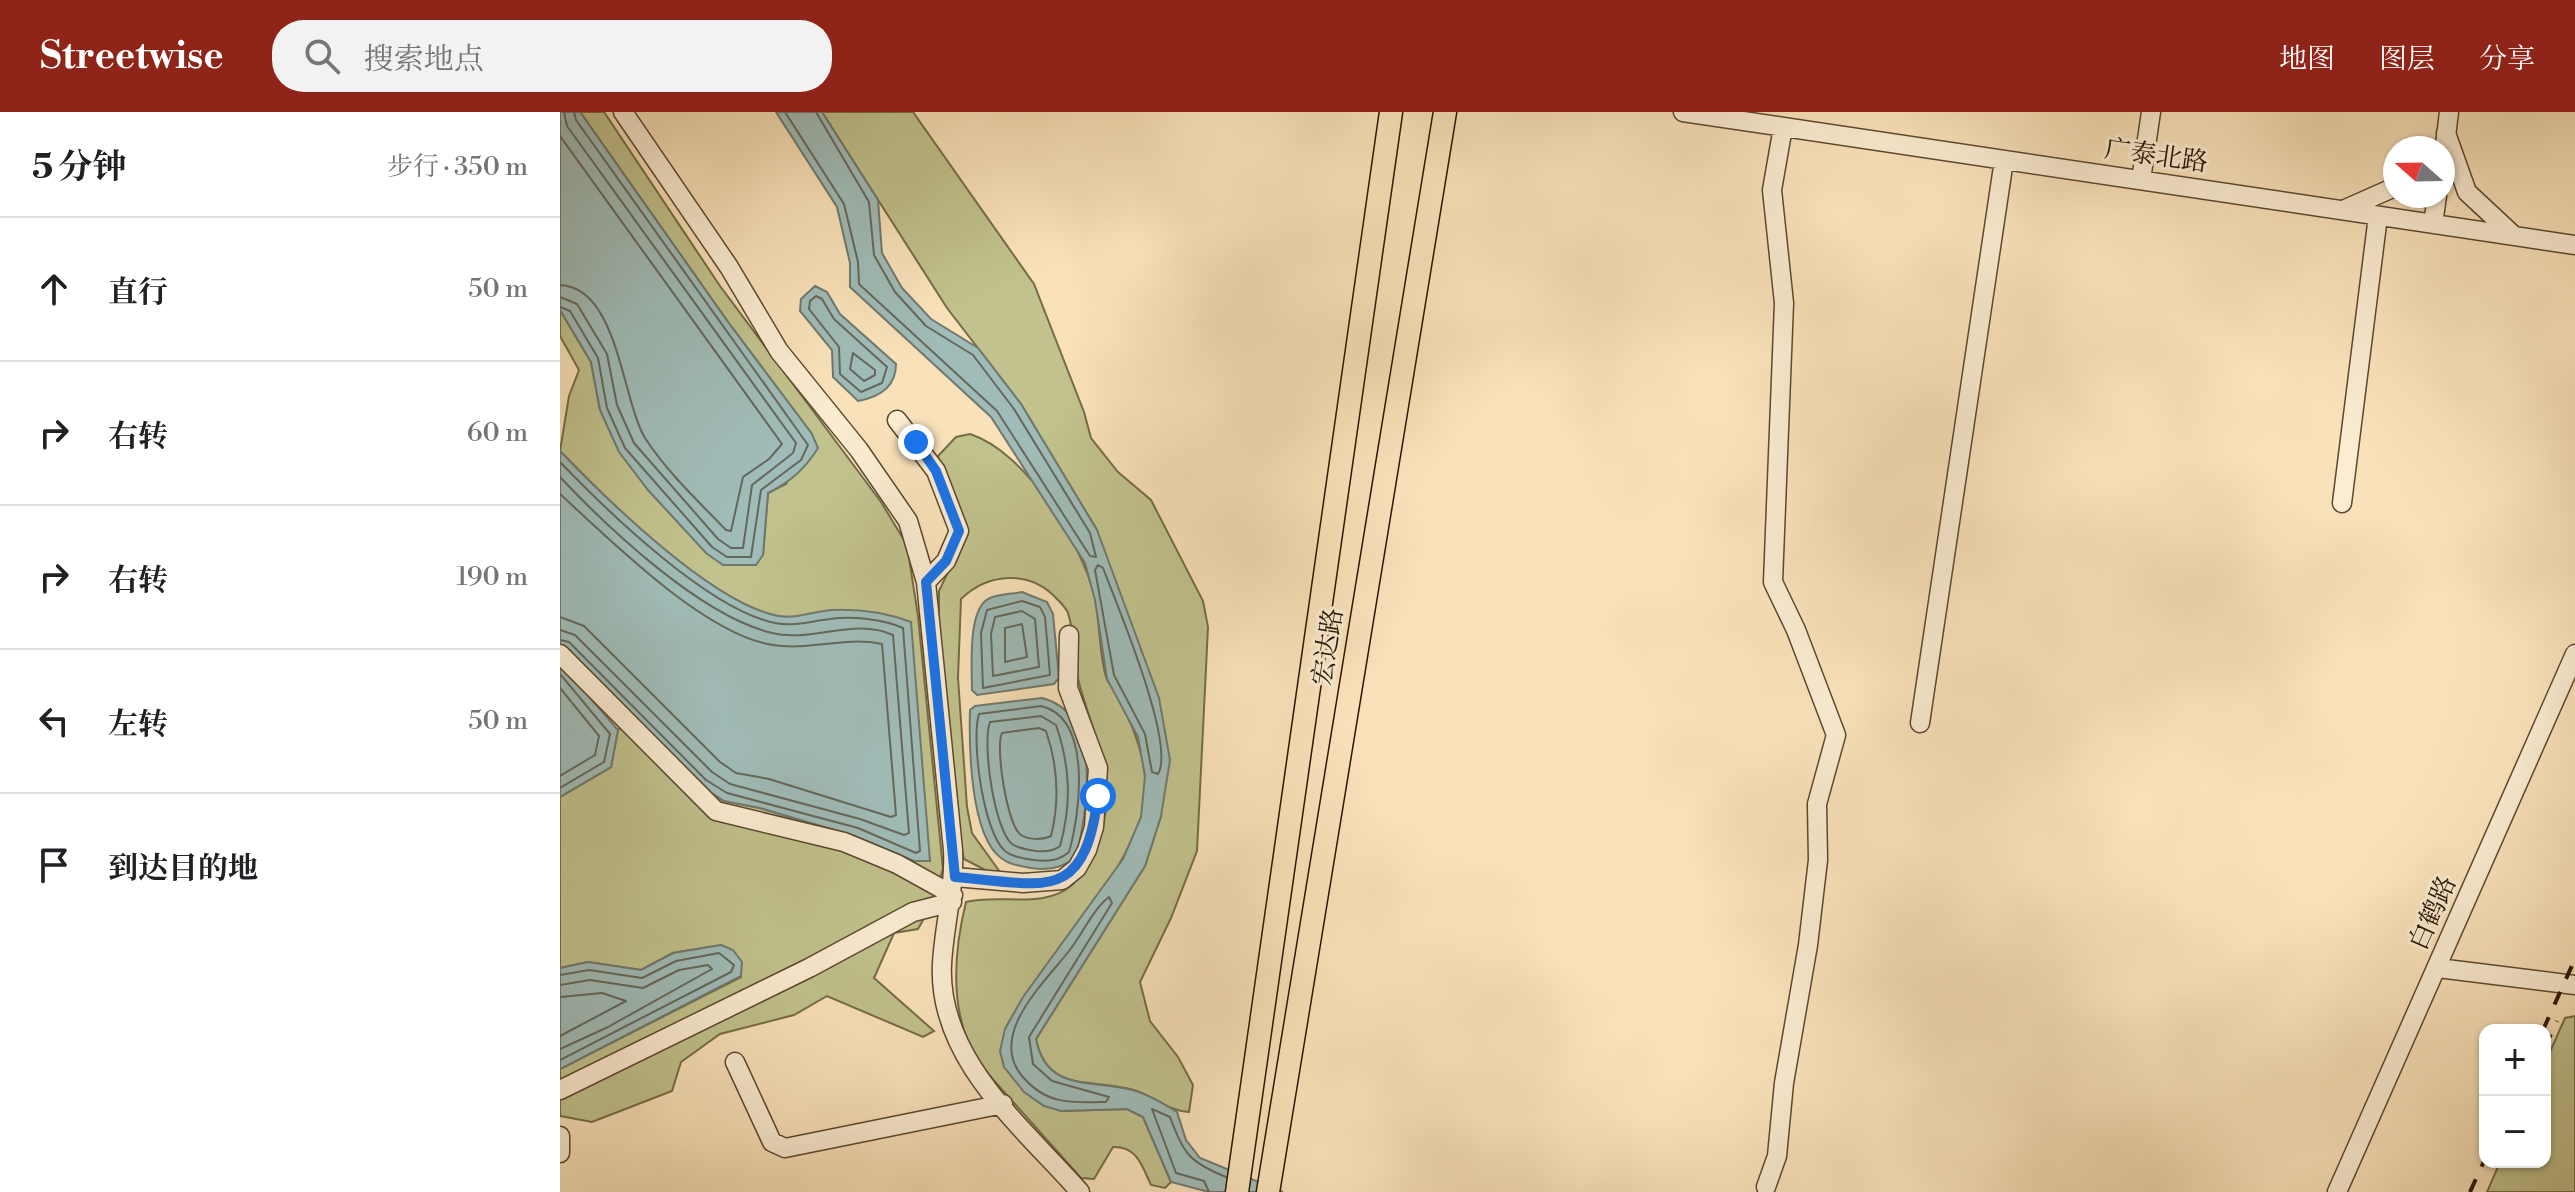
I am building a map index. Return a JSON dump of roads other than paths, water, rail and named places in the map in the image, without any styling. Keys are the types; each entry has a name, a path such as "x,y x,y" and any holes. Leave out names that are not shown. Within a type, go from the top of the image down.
{"main road":[{"name":"宏达路","path":"1237,1192 1391,112"},
{"name":"宏达路","path":"1268,1192 1445,113"}],"street":[{"path":"623,112 729,267 779,351 859,450 908,521 926,582 953,891 942,966 947,1013 969,1064 1080,1192"},
{"name":"广泰北路","path":"1683,112 1728,115 1783,127 2575,245"},
{"path":"2141,180 2151,112"},
{"path":"2446,136 2449,112"},
{"path":"1766,1187 1777,1156 1784,1083 1808,945 1818,860 1817,804 1836,735 1796,630 1773,582 1784,303 1772,190 1783,127"},
{"path":"2446,133 2467,192 2482,210 2514,235"},
{"path":"1920,723 2004,160"},
{"path":"2342,210 2383,192"},
{"path":"2433,224 2435,208"},
{"path":"2342,503 2378,216"},
{"path":"897,420 936,471 959,531 946,561 926,582"},
{"path":"560,1090 809,968 953,891 1062,880 1077,868 1094,827 1098,768 1068,688 1069,635"},
{"path":"560,654 716,811 844,842 953,891"},
{"name":"白鹤路","path":"2337,1192 2575,654"},
{"path":"2438,968 2575,985"},
{"path":"735,1062 772,1142 785,1148 1003,1104"},
{"path":"560,1136 560,1153"}],"water":[{"path":"560,112 580,112 728,322 812,434 818,448 813,456 796,474 768,493 763,555 756,565 723,565 706,553 648,490 619,452 600,410 591,362 560,310"},
{"path":"776,112 822,112 878,200 882,253 902,288 931,319 978,348 1021,404 1097,530 1159,698 1170,760 1161,816 1145,866 1036,1039 1041,1056 1049,1068 1060,1076 1132,1090 1161,1102 1177,1112 1186,1140 1200,1158 1283,1192 1209,1192 1171,1182 1143,1117 1127,1109 1061,1111 1044,1106 1024,1092 1004,1067 1000,1051 1005,1029 1023,997 1123,859 1141,817 1145,776 1138,737 1107,679 1095,600 1085,563 991,417 850,287 850,263 837,207"},
{"path":"815,286 827,292 840,314 896,364 890,385 880,394 858,401 833,377 832,350 800,311 801,299"},
{"path":"560,451 662,547 723,592 752,607 785,617 833,610 863,611 911,622 930,861 914,861 855,836 760,808 724,801 701,786 560,645"},
{"path":"1022,592 1047,602 1053,614 1059,678 1054,684 977,695 972,690 972,654 977,613 990,598"},
{"path":"560,663 618,730 611,767 560,797"},
{"path":"1042,698 1061,707 1075,723 1083,743 1087,790 1076,857 1061,866 1043,869 1008,862 991,847 977,811 970,726 970,710 975,706"},
{"path":"721,945 733,950 742,962 741,976 560,1069 560,968 588,962 641,970 673,953"}],"railway":[{"path":"2546,1024 2575,959"},
{"path":"2551,1034 2557,1021"},
{"path":"2470,1192 2481,1168"}]}
